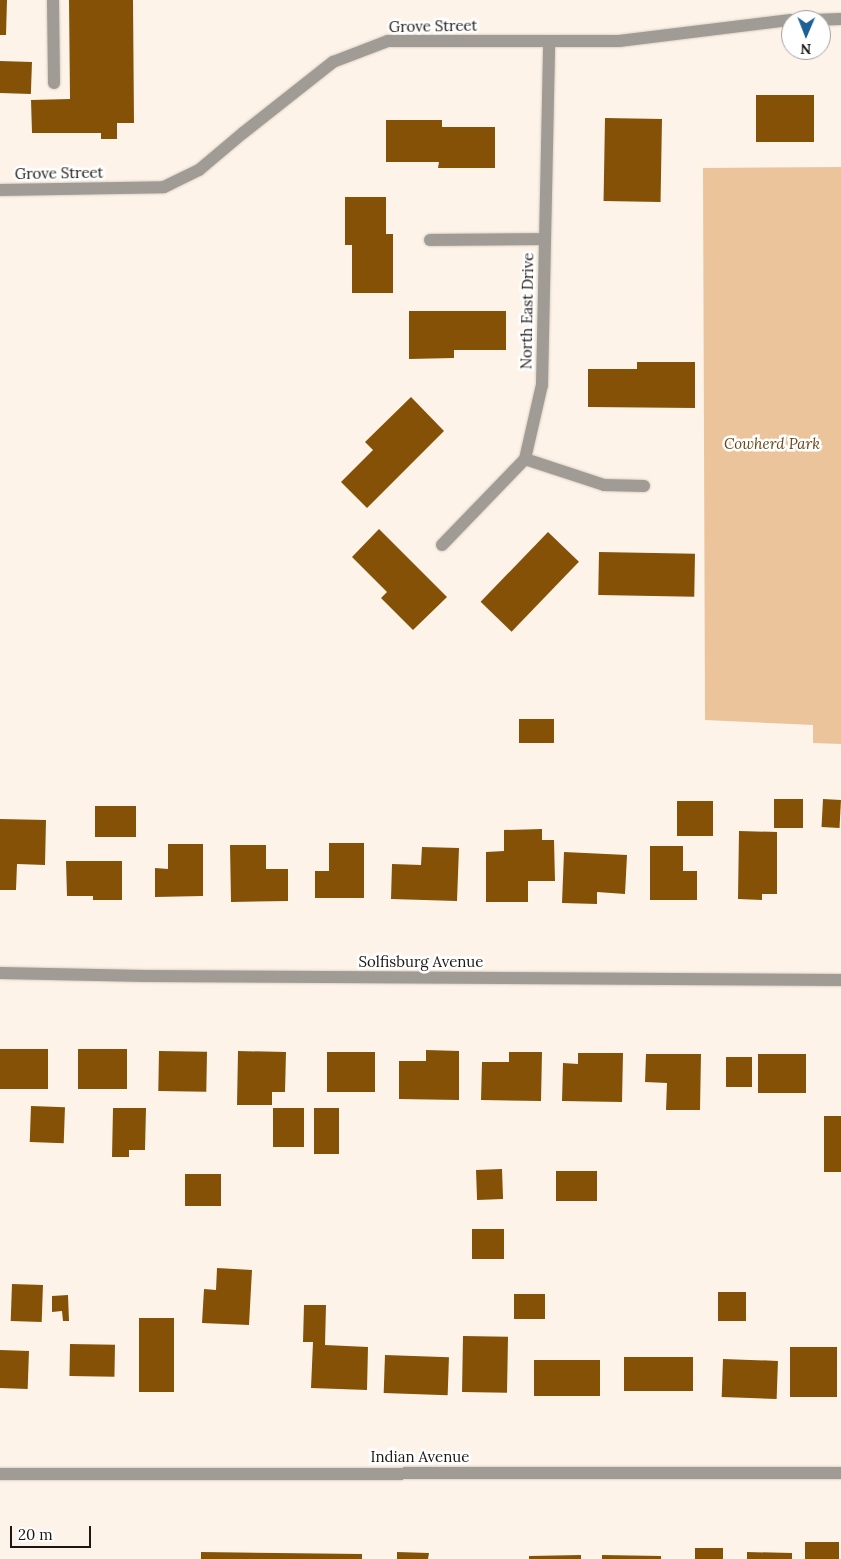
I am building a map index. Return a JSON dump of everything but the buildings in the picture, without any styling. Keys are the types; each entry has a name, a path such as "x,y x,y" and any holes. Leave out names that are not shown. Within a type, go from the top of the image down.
{"street":[{"path":"53,0 54,84"},
{"name":"Grove Street","path":"0,190 164,187 199,170 333,62 388,41 619,41 781,21"},
{"name":"North East Drive","path":"525,458 542,385 549,42"},
{"path":"430,240 545,239"},
{"path":"442,545 525,458 604,485 644,486"},
{"name":"Solfisburg Avenue","path":"0,973 165,976 841,980"},
{"name":"Indian Avenue","path":"0,1474 841,1473"}],"green space":[{"name":"Cowherd Park","path":"841,167 841,744 813,743 813,725 705,720 703,168"}]}
